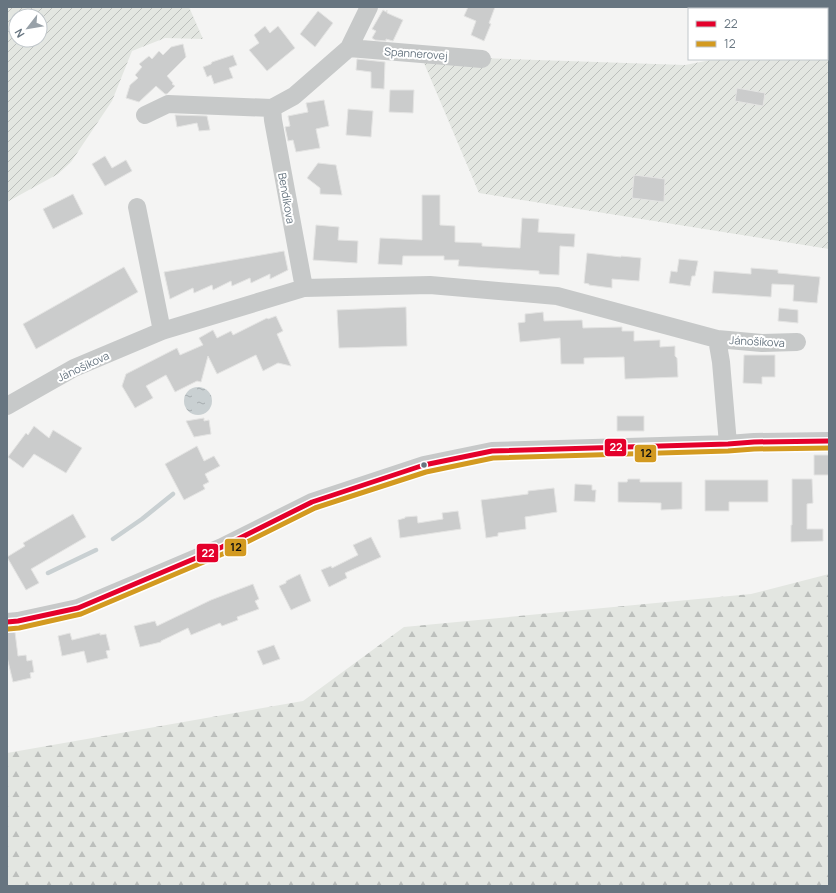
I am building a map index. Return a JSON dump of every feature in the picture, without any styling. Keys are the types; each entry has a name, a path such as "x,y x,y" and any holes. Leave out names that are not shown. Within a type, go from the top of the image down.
{"street":[{"path":"145,115 168,104 272,108 294,96 350,48 369,7"},
{"name":"Spannerovej","path":"350,48 482,59"},
{"name":"Bendíkova","path":"272,108 304,288"},
{"path":"137,207 162,331"},
{"name":"Jánošíkova","path":"7,406 74,368 162,331 304,288 430,285 557,296 718,339 762,343 797,342"},
{"name":"Jánošíkova","path":"718,339 728,444"},
{"path":"7,622 78,608 222,547 312,502 424,465 492,451 754,442 829,441"}],"green space":[{"path":"7,7 189,7 203,39 165,38 132,51 112,101 71,162 58,174 7,202"},
{"path":"828,38 829,249 479,193 421,56 685,65 711,60 828,60"},
{"path":"829,574 829,886 7,886 7,753 303,701 404,627 751,594"}],"water":[{"path":"198,387 208,391 212,401 208,411 198,415 188,411 184,401 188,391"}],"building":[{"path":"468,7 495,7 489,23 491,24 484,41 471,35 476,21 464,16"},
{"path":"383,10 386,12 387,10 387,13 403,20 393,41 386,39 386,41 375,40 372,38 376,31 372,29"},
{"path":"318,11 333,23 315,47 300,34"},
{"path":"265,26 270,33 278,26 295,48 267,71 249,50 259,43 254,35"},
{"path":"183,44 186,57 167,76 175,86 167,94 156,86 139,102 126,98 130,85 138,78 135,75 142,67 139,64 149,56 152,59 159,51 163,55 171,47"},
{"path":"233,55 237,65 229,68 233,78 214,84 211,75 207,77 203,67 211,64 212,62"},
{"path":"357,59 385,62 384,89 371,88 371,72 356,70"},
{"path":"737,88 765,93 763,106 735,101"},
{"path":"390,90 414,90 413,113 389,112"},
{"path":"324,100 329,126 316,129 320,148 296,152 293,140 288,141 285,127 290,126 288,116 308,112 306,103"},
{"path":"348,109 373,111 371,137 346,135"},
{"path":"175,115 207,116 210,130 199,131 197,123 177,127"},
{"path":"105,156 112,168 126,160 132,171 105,186 92,164"},
{"path":"318,163 336,165 342,195 320,194 320,188 307,178"},
{"path":"634,175 665,179 664,202 632,198"},
{"path":"73,194 83,214 53,229 43,209"},
{"path":"422,195 440,195 440,225 455,226 455,242 482,243 482,246 520,248 522,218 539,219 538,232 575,234 574,247 560,246 559,275 539,274 539,271 458,266 459,260 444,260 444,256 403,256 402,265 378,264 380,238 422,240"},
{"path":"316,225 339,227 338,240 358,241 357,263 313,260"},
{"path":"284,251 288,270 270,279 270,274 251,283 250,278 232,286 231,281 213,290 212,285 194,293 193,288 170,299 164,272"},
{"path":"587,253 641,258 639,281 612,279 612,288 584,283"},
{"path":"679,259 698,261 695,276 692,276 690,286 669,283 671,271 677,272"},
{"path":"124,267 138,292 36,349 23,324"},
{"path":"751,268 778,270 778,273 820,277 817,303 793,301 794,285 772,284 771,297 712,293 714,271 751,274"},
{"path":"406,307 407,346 339,348 337,310"},
{"path":"779,308 798,310 798,323 778,321"},
{"path":"543,312 544,321 582,320 583,328 622,327 622,331 634,331 634,341 660,340 660,347 675,346 678,377 625,379 624,357 584,358 584,364 561,364 560,338 520,342 518,323 525,322 525,314"},
{"path":"276,316 283,331 277,334 291,366 278,363 263,371 256,355 217,374 208,356 201,382 197,381 175,392 166,375 146,386 153,398 135,408 122,386 126,374 177,348 180,355 203,345 199,338 213,330 217,338 231,331 233,335 267,318"},
{"path":"744,355 775,355 775,377 762,377 762,384 743,383"},
{"path":"617,416 644,416 644,431 617,431"},
{"path":"204,418 204,421 209,420 211,434 194,437 186,421"},
{"path":"34,426 49,438 53,430 82,448 66,473 34,454 23,468 8,457 26,433 28,435"},
{"path":"197,446 204,461 214,456 220,466 205,474 209,482 203,485 205,489 184,500 165,464"},
{"path":"814,455 829,455 829,475 814,475"},
{"path":"628,479 640,479 640,482 682,482 682,509 661,510 661,503 618,502 618,482 627,482"},
{"path":"792,479 812,479 813,503 807,504 807,529 823,529 823,541 791,542"},
{"path":"705,480 768,480 768,502 729,502 729,511 705,511"},
{"path":"575,484 592,485 592,490 596,490 595,502 574,501"},
{"path":"554,488 557,512 525,517 526,529 498,533 498,536 486,538 481,500 528,494 528,491"},
{"path":"458,511 461,529 400,538 398,520 405,517 417,516 418,523 443,519 442,513"},
{"path":"73,514 86,537 31,569 39,583 26,590 7,557 25,546 23,543"},
{"path":"371,537 381,557 345,573 347,578 329,587 321,570 331,566 332,568 358,555 353,545"},
{"path":"300,574 311,601 291,610 279,586"},
{"path":"253,584 259,599 255,601 259,609 237,617 238,620 222,626 220,623 191,635 188,628 161,642 140,647 134,626 155,621 157,626 211,600"},
{"path":"7,632 15,632 18,656 26,655 27,661 32,660 34,672 30,673 31,678 13,682 7,657"},
{"path":"70,633 72,640 100,633 100,635 106,634 110,650 106,651 108,658 87,663 84,651 62,656 58,636"},
{"path":"274,645 280,659 263,665 257,651"}],"waterway":[{"path":"113,539 142,519 173,494"},
{"path":"48,573 96,550"}],"transit line":[{"name":"22","path":"7,622 78,608 222,547 312,502 424,465 492,451 754,442 829,441"},
{"name":"12","path":"8,629 19,628 81,614 225,553 315,508 426,472 493,458 754,449 829,448"}]}
